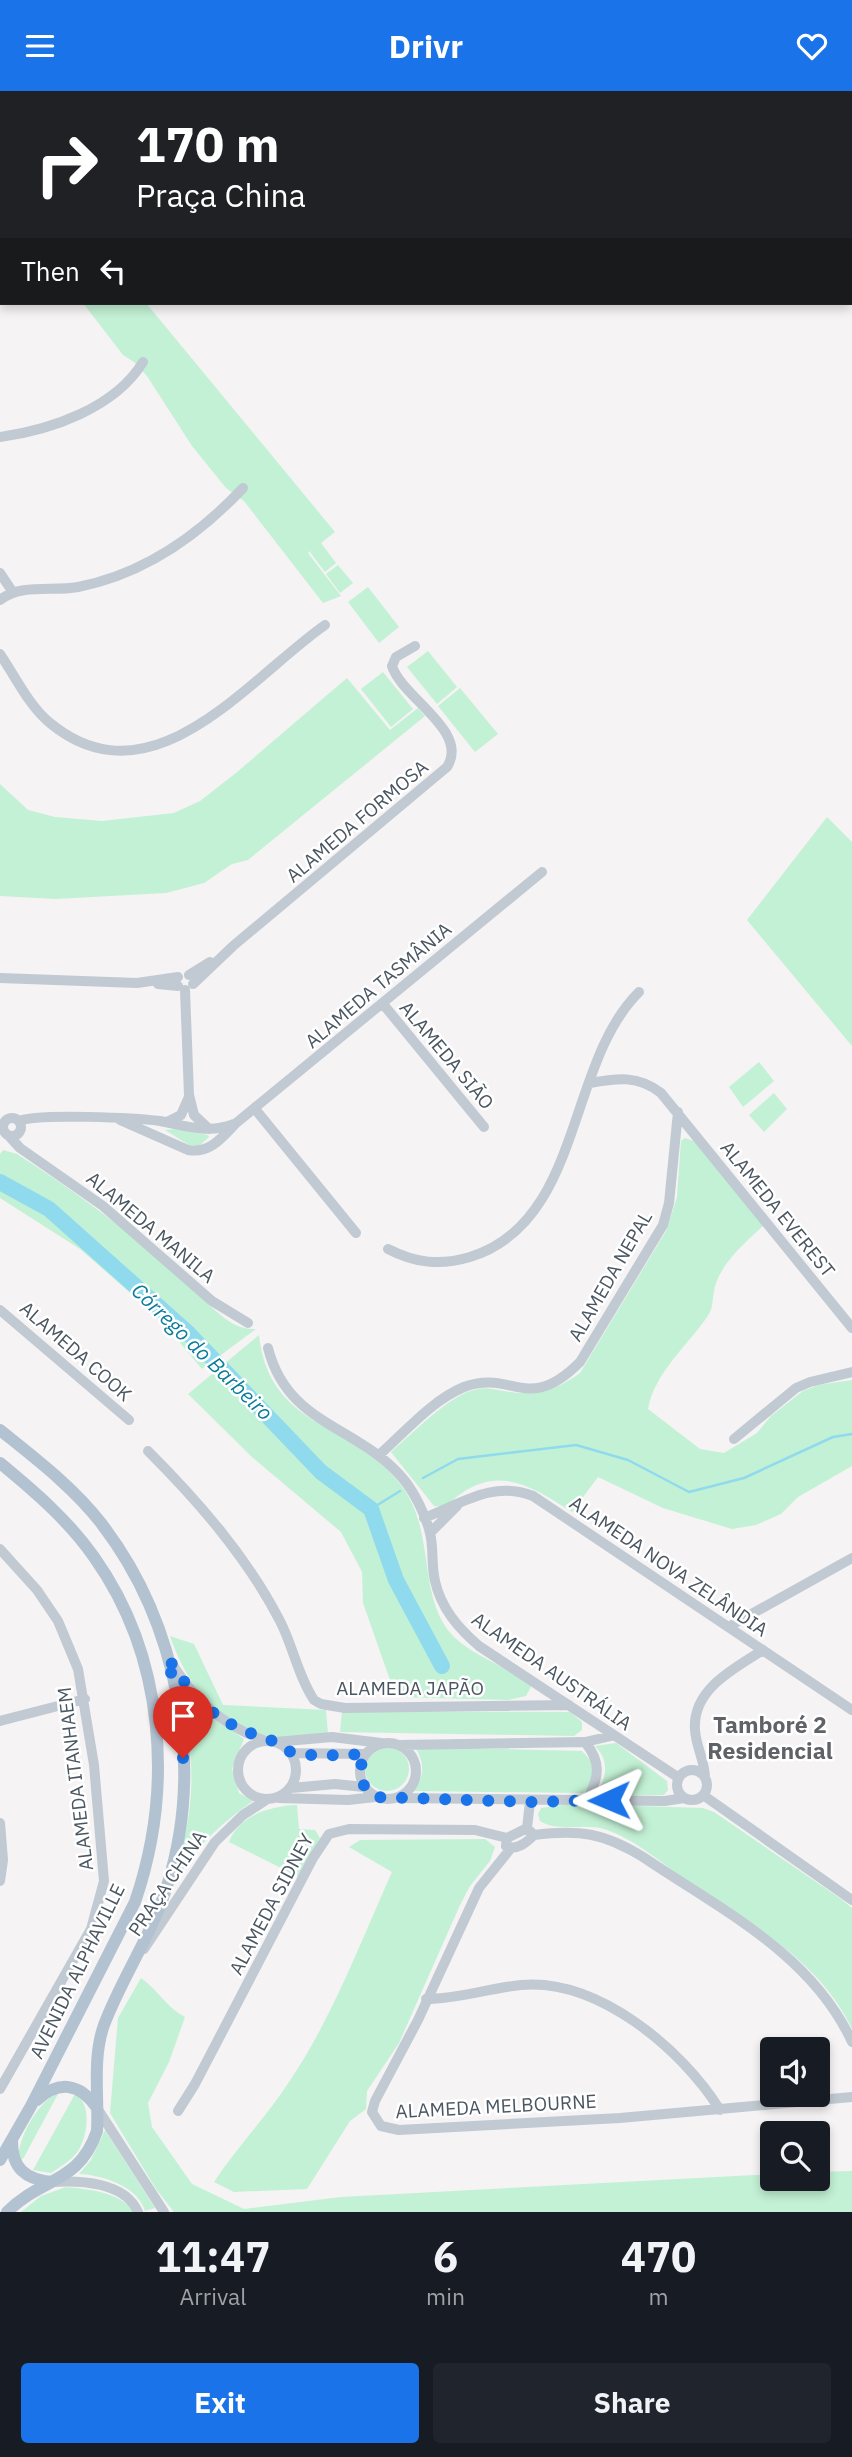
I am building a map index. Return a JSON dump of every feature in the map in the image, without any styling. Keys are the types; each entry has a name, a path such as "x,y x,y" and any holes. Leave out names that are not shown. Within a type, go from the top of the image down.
{"main road":[{"path":"0,1430 55,1475 101,1523 120,1550 148,1602 168,1658 181,1720 182,1821 161,1906 104,2025 99,2045 97,2131 78,2167 21,2199 7,2212"},
{"name":"AVENIDA ALPHAVILLE","path":"0,1463 55,1512 93,1555 108,1579 129,1620 148,1674 157,1745 156,1823 147,1868 135,1902 32,2106 0,2160"},
{"path":"32,2106 61,2085 74,2087 84,2093 97,2108"},
{"path":"12,2138 12,2153 19,2170 30,2178 52,2182"}],"street":[{"path":"0,437 45,427 92,407 124,387 142,362"},
{"path":"0,600 12,591 77,587 100,582 150,562 208,522 243,488"},
{"path":"0,573 12,591"},
{"path":"0,654 43,716 70,736 102,747 146,748 172,741 205,722 326,625"},
{"name":"ALAMEDA FORMOSA","path":"184,983 435,780 450,763 453,750 443,730 402,684 392,666 396,657 415,646"},
{"path":"0,666 13,673"},
{"name":"ALAMEDA TASMÂNIA","path":"120,1121 188,1150 206,1149 218,1142 235,1124 542,872"},
{"path":"0,978 184,983 189,1095 194,1115 211,1131 213,1137 206,1149"},
{"path":"388,1249 413,1260 436,1263 456,1261 496,1245 517,1227 547,1192 612,1025 639,992"},
{"name":"ALAMEDA SIÃO","path":"383,1004 484,1127"},
{"name":"ALAMEDA EVEREST","path":"590,1083 617,1078 639,1080 661,1093 852,1328"},
{"path":"163,1138 160,1128 181,1115 189,1095"},
{"path":"255,1109 356,1233"},
{"name":"ALAMEDA NEPAL","path":"379,1455 438,1403 463,1388 491,1383 525,1390 539,1389 565,1377 580,1362 663,1225 669,1203 678,1112"},
{"name":"ALAMEDA TASMÂNIA","path":"9,1130 34,1116 166,1123 211,1131 235,1124"},
{"name":"ALAMEDA MANILA","path":"9,1130 33,1156 124,1223 212,1301 248,1323"},
{"path":"674,1140 691,1130"},
{"name":"ALAMEDA COOK","path":"0,1310 129,1420"},
{"name":"ALAMEDA AUSTRÁLIA","path":"268,1348 280,1381 295,1401 332,1428 379,1455 405,1482 430,1533 435,1583 450,1617 479,1646 679,1778"},
{"path":"734,1439 796,1388 852,1373"},
{"name":"ALAMEDA JAPÃO","path":"148,1451 228,1541 264,1592 281,1623 314,1700 321,1705 345,1708 570,1705"},
{"name":"ALAMEDA NOVA ZELÂNDIA","path":"424,1518 491,1490 518,1490 533,1496 852,1710"},
{"name":"ALAMEDA NOVA ZELÂNDIA","path":"430,1533 458,1505"},
{"name":"ALAMEDA ITANHAEM","path":"0,1549 37,1590 58,1621 78,1669 85,1699 104,1881 100,1904 90,1929 2,2084"},
{"path":"730,1626 852,1558"},
{"path":"698,1751 689,1770 679,1778 677,1789 684,1798 696,1800 703,1795 707,1787 704,1762 698,1751 695,1719 707,1691 763,1650"},
{"path":"168,1658 184,1683 227,1724 290,1753 365,1754 382,1743"},
{"name":"ALAMEDA JAPÃO","path":"516,1705 554,1695"},
{"path":"0,1721 85,1699"},
{"path":"266,1800 247,1793 237,1775 241,1755 248,1748 271,1742 332,1737 400,1745 585,1742 611,1735"},
{"path":"585,1742 599,1767 597,1779 587,1800"},
{"path":"399,1798 408,1792 417,1776 413,1757 400,1745"},
{"path":"290,1753 296,1770 291,1788 335,1784 364,1787"},
{"path":"365,1754 359,1772 364,1787 375,1797"},
{"path":"689,1770 696,1771 705,1778"},
{"name":"PRAÇA CHINA","path":"278,1798 291,1788"},
{"path":"703,1795 852,1900"},
{"name":"PRAÇA CHINA","path":"134,1964 215,1842 243,1815 266,1800 348,1800 375,1797 530,1802 665,1801 684,1798"},
{"path":"509,1843 521,1845 530,1831 530,1802"},
{"path":"0,1823 3,1860 0,1881"},
{"name":"ALAMEDA SIDNEY","path":"178,2111 195,2084 308,1867 329,1834 349,1829 475,1830 509,1843"},
{"path":"530,1831 569,1830 590,1833 624,1845 643,1857 793,1961 828,1998 852,2042"},
{"name":"ALAMEDA MELBOURNE","path":"509,1843 479,1888 373,2106 375,2120 389,2130 720,2110 849,2098"},
{"path":"426,1999 469,1996 523,1985 555,1987 589,1996 635,2021 689,2072 720,2110"},
{"path":"97,2108 164,2212"},
{"path":"52,2182 72,2180 103,2186 130,2200 138,2212"}],"green space":[{"path":"85,305 148,305 335,532 321,543 336,563 325,572 310,552 312,550 308,553 341,596 323,603 244,501 226,488 192,446 147,376 123,355"},
{"path":"338,565 353,583 340,593 326,574"},
{"path":"368,587 399,627 379,643 348,602"},
{"path":"428,651 457,687 437,704 407,667"},
{"path":"383,672 413,709 391,727 361,689"},
{"path":"347,678 390,730 418,708 425,716 248,860 232,864 204,883 166,893 55,899 0,896 0,784 28,810 55,817 102,821 174,813 200,801 236,773"},
{"path":"460,688 498,734 475,752 438,706"},
{"path":"827,817 852,842 852,1046 747,920"},
{"path":"759,1062 774,1081 743,1107 729,1087"},
{"path":"774,1093 787,1109 764,1132 749,1115"},
{"path":"175,1129 209,1137 199,1146 189,1145 165,1130"},
{"path":"685,1138 697,1142 764,1225 725,1266 716,1283 709,1314 665,1371 648,1409 700,1449 724,1453 757,1433 771,1416 803,1391 818,1385 852,1380 852,1466 798,1497 781,1514 756,1525 732,1529 663,1508 598,1477 572,1512 533,1489 506,1481 477,1485 446,1505 434,1506 391,1452 432,1415 467,1392 485,1388 515,1392 544,1391 580,1373 666,1231 677,1197 681,1141"},
{"path":"3,1150 17,1154 109,1218 174,1271 230,1322 247,1329 256,1329 202,1369 161,1320 80,1249 0,1198 0,1154"},
{"path":"259,1335 266,1366 278,1389 294,1406 378,1461 397,1480 417,1515 431,1591 445,1626 471,1650 524,1679 531,1687 526,1696 508,1700 396,1697 363,1603 362,1572 341,1532 253,1458 188,1394"},
{"path":"170,1636 194,1644 223,1705 326,1710 328,1734 274,1737 233,1722 218,1712 194,1685"},
{"path":"175,1675 201,1708 244,1739 232,1769 239,1793 253,1801 207,1840 171,1889 186,1832 191,1782 188,1733"},
{"path":"342,1711 570,1712 582,1722 582,1730 574,1736 340,1732"},
{"path":"616,1743 667,1781 668,1790 664,1795 595,1796 604,1777 605,1764 595,1746"},
{"path":"387,1747 396,1748 403,1753 408,1760 408,1778 403,1785 396,1790 387,1791 378,1790 371,1785 366,1778 365,1769 366,1760 371,1753 378,1748"},
{"path":"415,1747 582,1751 593,1763 592,1782 584,1793 413,1791 420,1780 422,1769"},
{"path":"570,1804 703,1808 714,1812 841,1899 852,1908 852,2029 822,1983 803,1964 761,1930 640,1847 607,1830 547,1825 540,1821 538,1814 541,1808"},
{"path":"297,1805 299,1829 315,1830 320,1838 299,1877 229,1842 240,1825 257,1814 277,1807"},
{"path":"485,1839 495,1847 490,1861 470,1886 399,2043 367,2091 366,2109 350,2121 307,2189 234,2192 214,2182 282,2092 306,2055 346,1978 392,1872 349,1847 360,1840"},
{"path":"141,1978 185,2017 169,2062 148,2103 152,2127 192,2184 244,2209 341,2197 760,2175 760,2191 830,2191 830,2172 852,2171 852,2212 174,2212 156,2189 110,2113 118,2018"},
{"path":"59,2092 23,2159 18,2158 22,2139 31,2120 44,2103"},
{"path":"75,2094 84,2105 87,2120 78,2151 51,2173 33,2170"},
{"path":"105,2130 155,2208 145,2211 135,2195 118,2183 79,2174 91,2160"},
{"path":"66,2187 112,2196 128,2205 134,2212 21,2212 41,2196"}],"waterway":[{"name":"Córrego do Barbeiro","path":"0,1182 49,1209 188,1333 321,1472 371,1509 396,1580 442,1666"},
{"name":"Córrego do Barbeiro","path":"423,1478 458,1459 576,1445 628,1460 689,1492 744,1478 833,1437 852,1434"},
{"name":"Córrego do Barbeiro","path":"371,1509 400,1491"}],"district":[{"name":"Tamboré 2 Residencial","path":"770,1738"}],"route":[{"path":"183,1758 181,1720 168,1658 196,1697 227,1724 247,1734 275,1742 290,1753 365,1754 359,1772 364,1787 375,1797 530,1802 609,1800"}]}
